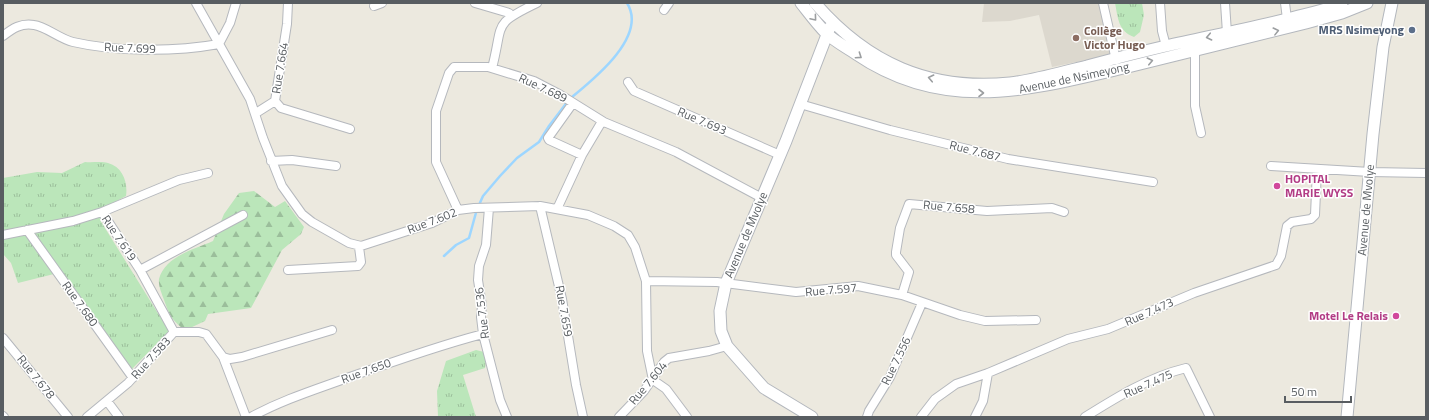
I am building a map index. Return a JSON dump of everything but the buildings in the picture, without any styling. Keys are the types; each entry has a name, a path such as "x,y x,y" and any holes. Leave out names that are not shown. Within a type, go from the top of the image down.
{"main road":[{"name":"Avenue de Nsimeyong","path":"801,3 827,34 869,63 889,74 935,88 965,92 1028,90 1319,20 1367,3"},
{"name":"Avenue de Nsimeyong","path":"815,3 833,23 857,44 891,64 924,76 952,82 982,84 1011,83 1116,60 1166,46 1287,19 1342,3"},
{"name":"Avenue de Mvolye","path":"1348,417 1383,47 1392,3"},
{"name":"Avenue de Mvolye","path":"812,417 764,388 727,346 721,331 720,311 726,284 780,155 827,34 833,23"}],"street":[{"path":"196,3 256,113 271,161 282,186 302,214 325,230 359,247 361,262 358,266 288,270"},
{"path":"219,44 230,23 236,3"},
{"name":"Rue 7.664","path":"288,3 287,24 275,101 281,108 350,129"},
{"path":"475,3 509,15"},
{"path":"509,15 510,3"},
{"path":"492,68 499,30 503,22 509,15 537,3"},
{"path":"664,10 669,3"},
{"path":"1103,3 1116,60"},
{"path":"1160,3 1162,31 1166,46"},
{"path":"1226,3 1227,33"},
{"path":"1285,3 1287,19"},
{"name":"Rue 7.699","path":"3,36 16,26 35,25 69,41 91,46 155,49 202,47 219,44"},
{"path":"1195,50 1195,106 1201,133"},
{"name":"Rue 7.689","path":"458,210 436,162 436,112 449,73 454,67 492,68 534,81 573,102 604,122 676,152 762,198"},
{"name":"Rue 7.693","path":"628,82 634,91 780,155"},
{"path":"256,113 275,101"},
{"path":"573,102 548,138 549,140 582,155"},
{"name":"Rue 7.687","path":"800,104 890,130 1008,159 1153,182"},
{"path":"557,209 582,155 601,123 604,122"},
{"path":"271,161 292,160 336,166"},
{"path":"1271,166 1370,172 1426,173"},
{"name":"Rue 7.473","path":"921,417 935,399 956,384 988,373 1068,339 1108,329 1200,290 1276,265 1281,256 1287,226 1292,222 1311,219 1314,215 1317,169"},
{"path":"102,212 179,180 208,173"},
{"name":"Rue 7.658","path":"902,295 909,272 896,255 896,252 900,228 909,204 987,211 1052,208 1064,212"},
{"name":"Rue 7.602","path":"359,247 432,223 458,210 540,206 588,215 614,226 628,234 635,247 646,281 647,351 653,380"},
{"name":"Rue 7.659","path":"540,206 562,299 576,385 583,417"},
{"name":"Rue 7.536","path":"490,208 486,245 479,266 478,280 482,306 481,317 483,334 500,400 507,417"},
{"name":"Rue 7.619","path":"3,235 73,221 102,212 140,270 174,332"},
{"path":"140,270 243,214"},
{"name":"Rue 7.680","path":"27,230 133,378"},
{"name":"Rue 7.597","path":"646,281 726,284 796,292 858,286 902,295 922,303 985,321 1036,320"},
{"name":"Rue 7.556","path":"867,417 869,411 890,378 922,303"},
{"path":"222,357 230,359 242,357 332,330"},
{"name":"Rue 7.583","path":"87,417 133,378 174,332 199,332 206,334 222,357 246,417"},
{"name":"Rue 7.650","path":"251,417 280,402 436,346 483,334"},
{"name":"Rue 7.678","path":"3,338 68,417"},
{"name":"Rue 7.604","path":"619,417 653,380 664,362 669,358 709,351 727,346"},
{"name":"Rue 7.475","path":"1085,417 1110,402 1164,374 1186,368 1210,417"},
{"path":"975,417 983,401 988,373"},
{"path":"653,380 666,389 687,417"},
{"path":"107,400 119,417"}],"shaded area":[{"name":"Collège Victor Hugo","path":"984,3 1100,3 1111,55 1052,67 1039,15 1010,21 982,22"}],"green space":[{"path":"1115,3 1142,3 1144,15 1140,32 1134,37 1122,28 1118,19"},
{"path":"85,162 108,163 117,168 123,176 126,186 126,196 111,204 100,220 169,331 132,369 62,272 18,283 11,263 3,254 3,178 37,172 62,173"},
{"path":"254,191 275,207 285,201 304,227 301,234 282,250 251,308 208,314 205,321 190,328 182,328 171,316 161,293 159,279 162,271 167,264 182,254 213,241 224,214 239,193"},
{"path":"476,350 484,352 486,361 485,368 463,375 476,417 438,417 437,391 446,361"}],"waterway":[{"path":"572,97 605,68 616,56 625,42 630,29 632,16 627,3"},
{"path":"479,205 483,196 517,158 539,142 568,101"},
{"path":"444,256 456,245 469,238 477,209"}],"place":[{"name":"MRS Nsimeyong","path":"1412,30"},
{"name":"Collège Victor Hugo","path":"1076,38"},
{"name":"HOPITAL MARIE WYSS","path":"1277,186"},
{"name":"Motel Le Relais","path":"1396,316"}]}
